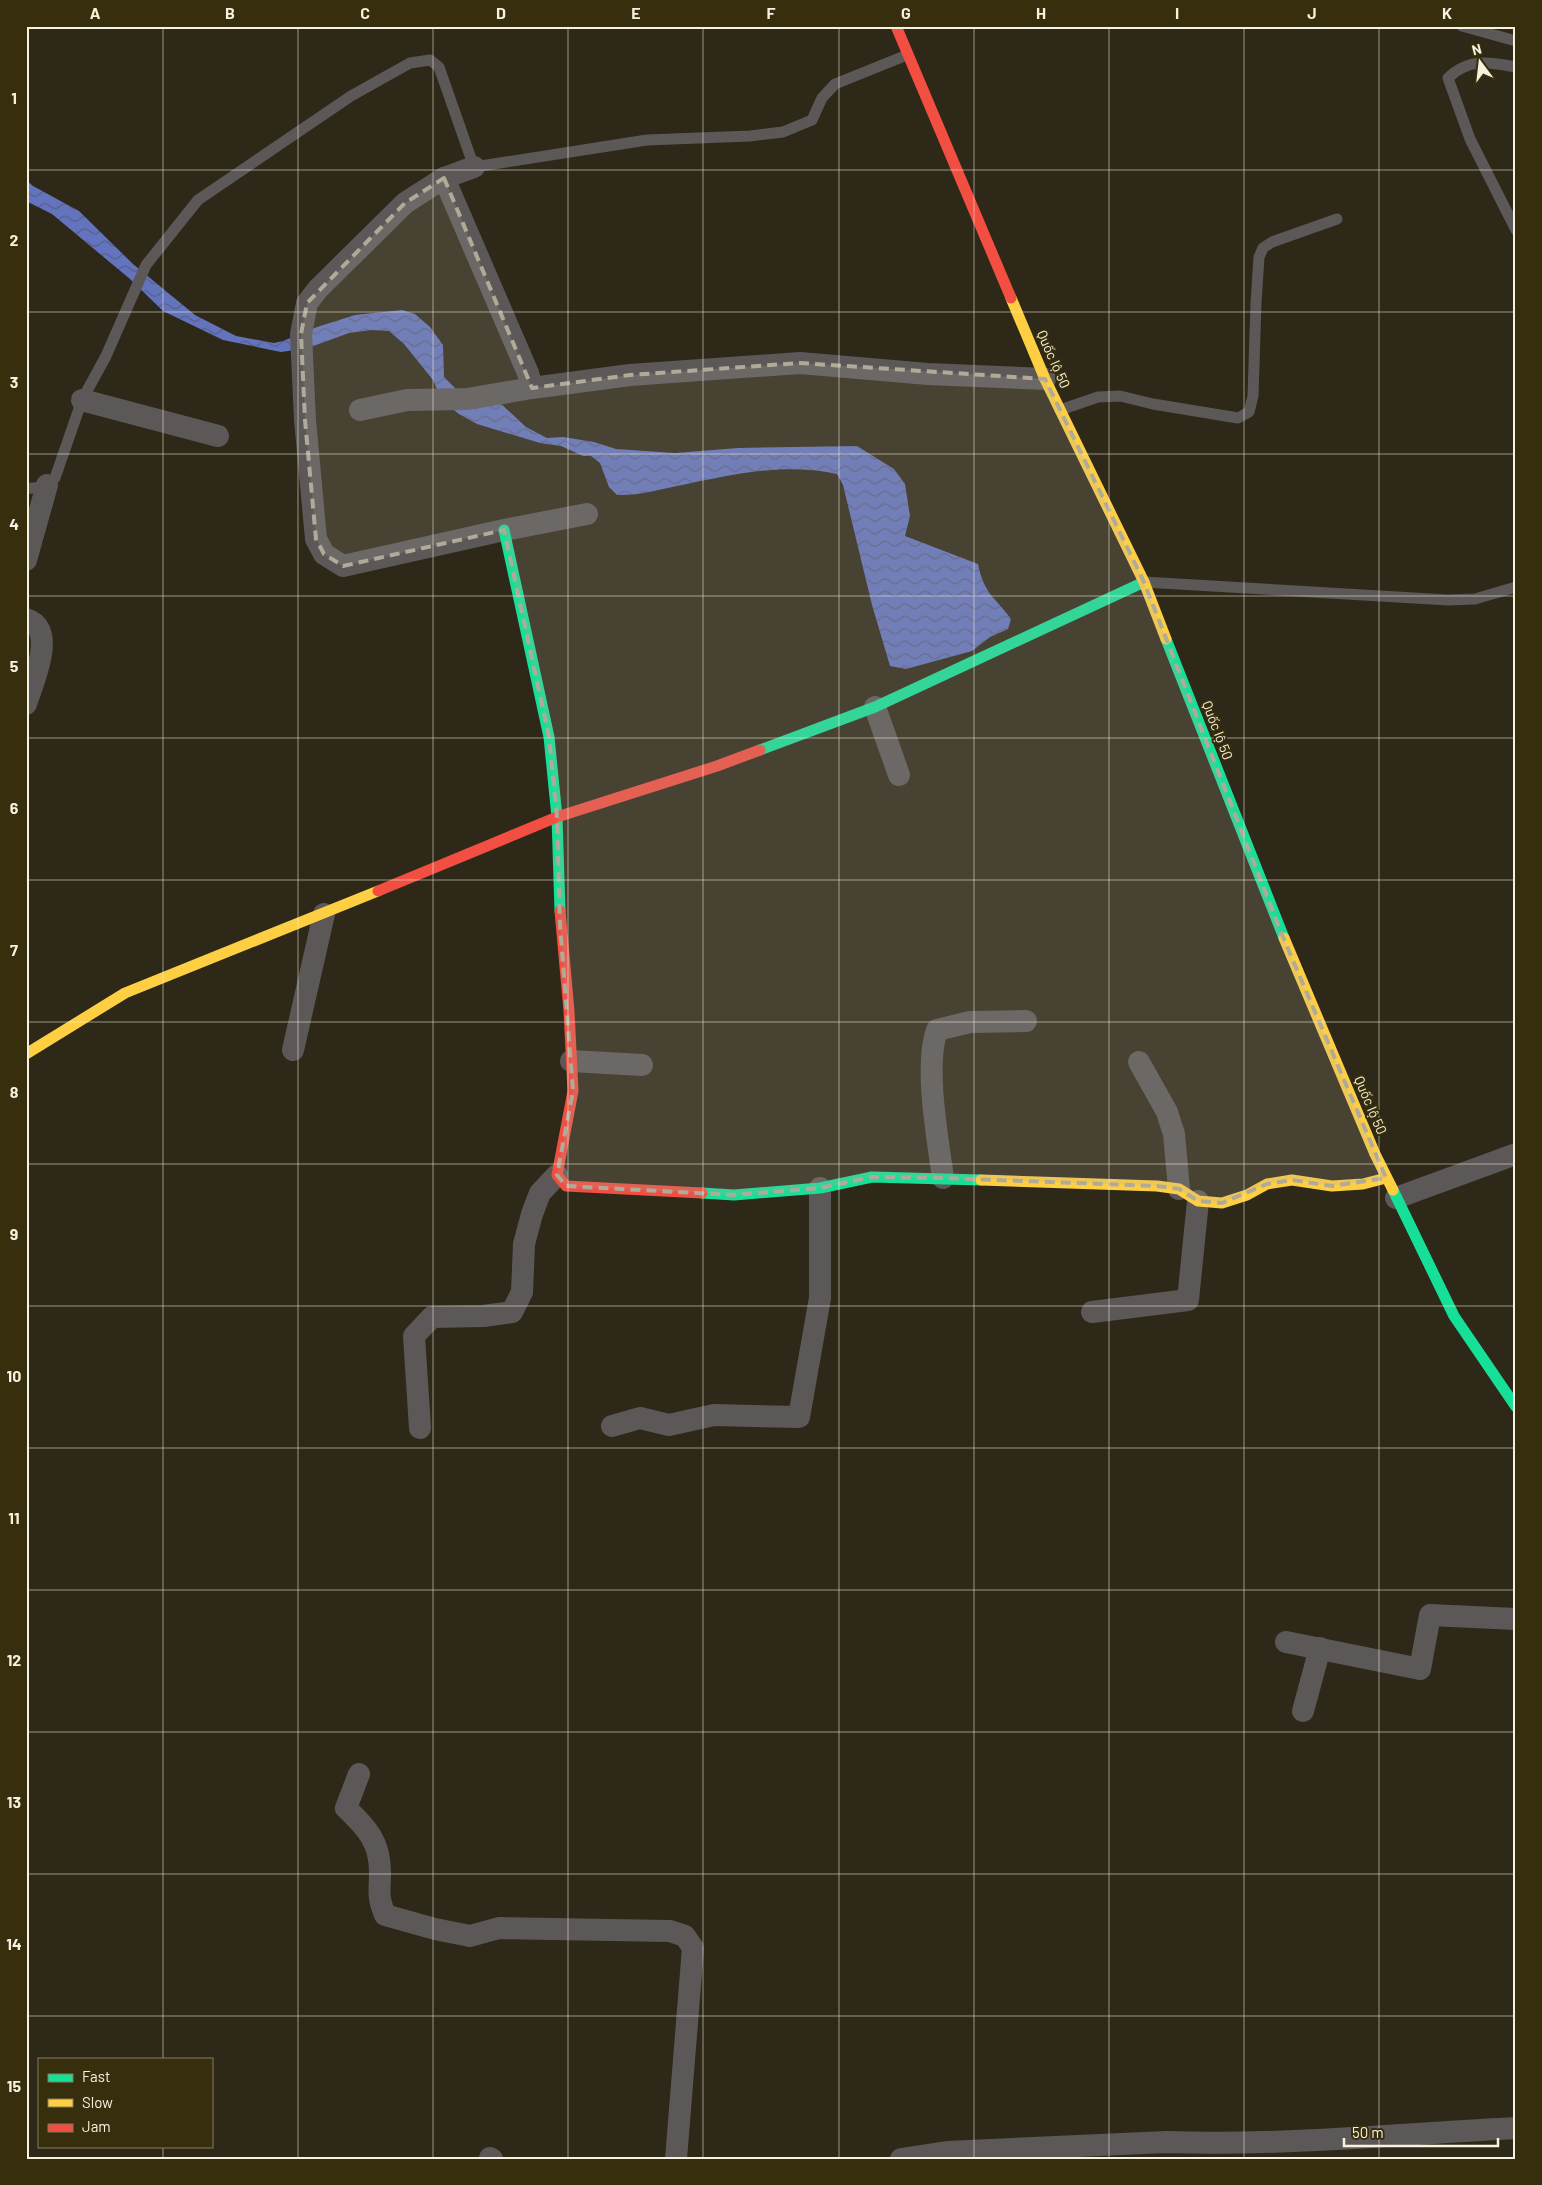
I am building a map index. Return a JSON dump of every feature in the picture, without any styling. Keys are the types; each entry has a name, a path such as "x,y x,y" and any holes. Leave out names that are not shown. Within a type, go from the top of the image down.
{"main road":[{"name":"Quốc lộ 50","path":"896,26 1045,379 1144,582 1283,938 1386,1178 1454,1316 1516,1407"},
{"path":"907,26 907,55"},
{"path":"504,530 549,737 557,817 560,924 569,1011 573,1091 557,1175 566,1186 734,1195 820,1188 872,1177 944,1178 1157,1186 1179,1190 1198,1201 1222,1203 1247,1195 1267,1184 1292,1180 1332,1186 1363,1184 1386,1178"},
{"path":"26,1054 125,993 324,914 557,817 717,766 875,706 1144,582"}],"street":[{"path":"474,167 444,178 405,203 318,289 307,303 301,334 305,420 316,539 324,554 343,566 504,530 587,514"},
{"path":"444,178 493,287 528,373 532,388"},
{"path":"360,410 407,400 467,399 630,375 800,364 928,374 1045,379"},
{"path":"82,400 218,436"},
{"path":"26,560 37,486"},
{"path":"26,618 34,621 41,629 42,652 26,704"},
{"path":"875,706 899,775"},
{"path":"293,1050 324,914"},
{"path":"944,1178 934,1112 932,1043 937,1030 970,1022 1026,1021"},
{"path":"571,1061 642,1065"},
{"path":"1139,1062 1167,1112 1174,1134 1179,1190"},
{"path":"1396,1198 1516,1154"},
{"path":"420,1428 414,1336 432,1317 483,1316 512,1312 522,1292 524,1244 532,1214 540,1193 557,1175"},
{"path":"612,1426 640,1418 669,1425 714,1415 799,1417 820,1298 820,1188"},
{"path":"1092,1312 1188,1300 1198,1201"},
{"path":"1286,1642 1420,1669 1430,1615 1516,1619"},
{"path":"1302,1711 1320,1648"},
{"path":"359,1774 346,1808 363,1824 375,1840 380,1870 379,1900 385,1915 435,1929 470,1936 499,1928 527,1928 670,1931 685,1936 693,1948 676,2159"},
{"path":"902,2159 948,2152 1166,2142 1201,2151 1516,2128"}],"lane":[{"path":"1462,26 1516,41"},
{"path":"37,486 55,478 82,400 106,356 146,265 198,200 351,96 410,63 430,60 440,67 474,167 647,140 750,136 783,132 812,120 822,98 835,84 907,55"},
{"path":"1516,67 1499,64 1471,64 1459,68 1448,78 1470,139 1516,230"},
{"path":"1060,410 1098,397 1120,396 1152,404 1238,418 1246,415 1250,412 1253,396 1256,303 1260,257 1263,248 1272,242 1336,219"},
{"path":"1144,582 1448,600 1476,599 1516,587"}],"highlighted area":[{"path":"444,178 532,388 630,375 800,363 1045,379 1144,582 1283,937 1386,1178 1332,1186 1292,1180 1267,1184 1222,1203 1198,1201 1179,1189 1157,1186 943,1178 872,1177 820,1188 734,1195 566,1186 557,1175 573,1091 560,925 557,817 549,737 504,530 343,566 324,554 316,539 305,420 301,334 307,303 405,203"}],"water":[{"path":"26,180 33,186 79,211 133,264 195,315 236,336 274,343 355,315 402,310 415,314 430,327 443,345 444,377 468,401 498,401 526,427 547,438 563,437 594,442 616,449 675,453 738,448 857,446 894,469 905,484 910,516 905,536 978,564 980,574 987,589 1011,619 1008,629 990,637 972,651 906,669 890,666 872,605 843,485 837,474 796,469 757,471 640,494 617,495 609,487 600,463 591,456 583,456 561,446 540,443 477,424 459,414 442,401 433,380 404,344 389,331 371,330 349,333 308,348 281,352 223,340 163,311 130,279 52,214 26,201"}],"traffic: fast":[{"path":"504,530 549,737 557,817 560,911"},
{"path":"760,750 875,707 1144,582"},
{"path":"1166,639 1284,938"},
{"path":"702,1193 734,1195 820,1188 872,1177 981,1180"},
{"path":"1393,1190 1454,1316 1516,1407"}],"traffic: slow":[{"path":"1011,298 1045,379 1144,582 1166,639"},
{"path":"26,1054 125,993 378,891"},
{"path":"1284,938 1375,1154 1393,1190"},
{"path":"981,1180 1157,1186 1179,1189 1198,1201 1222,1203 1247,1195 1267,1184 1292,1180 1332,1186 1363,1184 1386,1178"}],"traffic: jam":[{"path":"896,26 1011,298"},
{"path":"378,891 557,817 717,766 760,750"},
{"path":"560,911 569,1011 573,1091 557,1175 566,1186 702,1193"}]}
